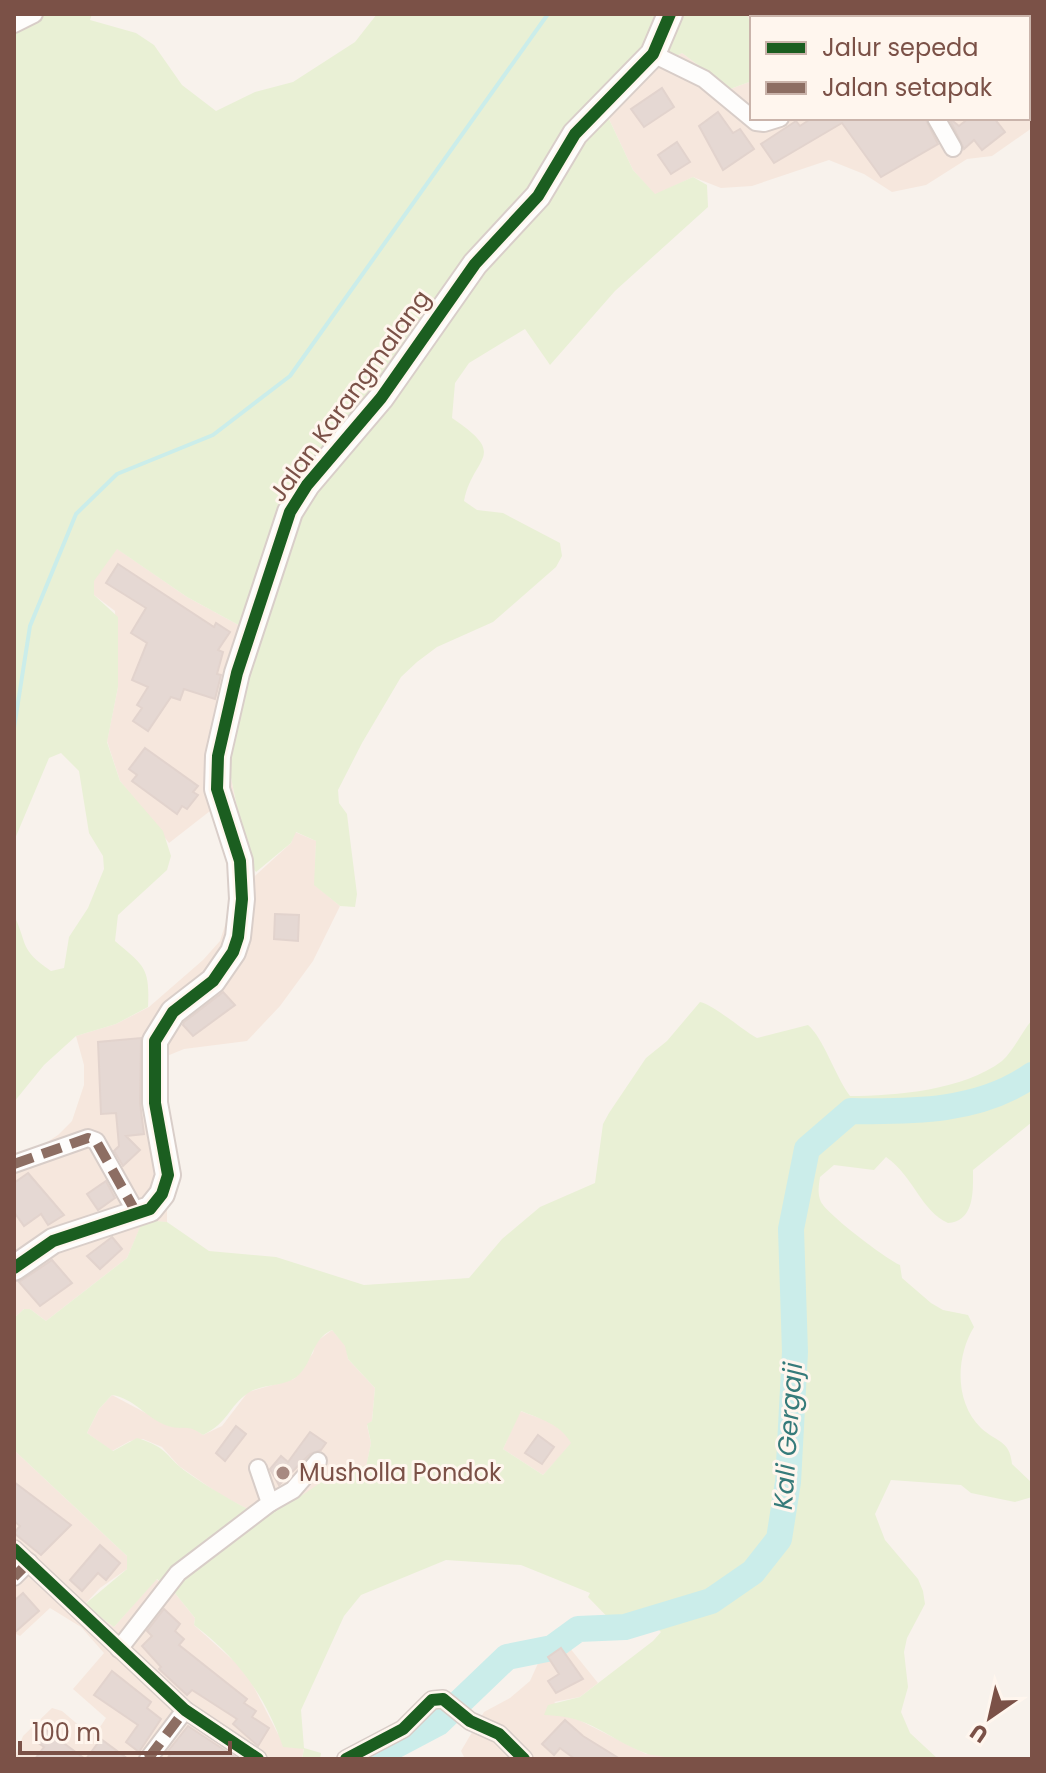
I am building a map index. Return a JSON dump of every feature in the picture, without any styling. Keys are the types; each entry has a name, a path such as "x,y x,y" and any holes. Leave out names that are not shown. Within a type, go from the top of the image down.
{"street":[{"path":"14,24 34,14"},
{"name":"Jalan Karangmalang","path":"14,1268 53,1241 137,1214 157,1202 168,1175 155,1103 155,1041 173,1012 213,981 233,952 238,937 242,870 217,789 218,756 237,673 290,512 326,462 381,398 475,264 538,196 575,134 653,54 670,14"},
{"path":"653,54 704,79 750,117"},
{"path":"754,120 764,123 774,120"},
{"path":"937,120 953,148"},
{"path":"14,1164 88,1138 96,1141 137,1214"},
{"path":"119,1649 178,1573 270,1503 293,1490 318,1461"},
{"path":"258,1468 270,1503"},
{"path":"14,1549 185,1710 258,1759"},
{"path":"14,1577 29,1562"},
{"path":"346,1759 403,1729 432,1700 448,1701 470,1721 499,1734 524,1759"},
{"path":"148,1759 185,1710"}],"shaded area":[{"path":"747,14 1032,14 1032,128 992,156 967,159 926,185 892,192 864,174 829,160 752,186 721,188 693,177 655,195 633,170 608,117 649,71 682,53 730,89 750,82 750,120 1030,120 1030,16 750,16 750,22"},
{"path":"116,548 187,597 257,635 228,763 236,804 210,811 169,843 120,781 107,741 118,687 115,611 94,595 94,580"},
{"path":"295,832 316,841 315,885 340,906 313,961 280,1006 247,1041 184,1049 167,1056 167,1222 143,1221 127,1258 46,1321 30,1309 24,1309 14,1318 14,1157 32,1152 58,1135 72,1121 84,1085 84,1065 76,1036 116,1024 149,1007 203,960 220,941 235,894 291,843"},
{"path":"332,1330 346,1346 348,1359 375,1388 372,1421 367,1425 371,1443 366,1468 347,1464 298,1500 274,1512 261,1516 219,1494 179,1466 162,1447 143,1439 130,1441 112,1451 87,1433 99,1409 112,1395 172,1427 192,1427 203,1435 222,1426 248,1392 294,1379 313,1353 316,1342"},
{"path":"520,1411 553,1423 565,1431 572,1443 543,1475 503,1449"},
{"path":"14,1450 127,1556 127,1569 100,1588 84,1605 114,1627 156,1579 174,1592 195,1618 194,1625 246,1672 278,1734 304,1748 302,1759 14,1759 23,1736 52,1708 62,1711 88,1733 96,1733 106,1718 73,1689 104,1653 81,1627 50,1608 20,1636 14,1633"},
{"path":"565,1642 598,1683 580,1697 554,1702 579,1720 646,1754 660,1754 669,1759 465,1759 461,1751 484,1712 510,1698 530,1681 540,1659"}],"green space":[{"path":"14,14 92,14 90,20 136,33 154,45 182,85 216,111 255,92 293,82 355,42 377,14 747,14 750,22 750,82 730,89 682,53 649,71 608,117 633,170 655,194 693,177 707,185 708,207 615,291 550,365 525,329 469,363 455,383 452,418 470,431 484,449 464,501 477,510 503,513 560,543 562,556 556,567 493,622 437,647 417,662 401,677 362,743 338,790 339,803 347,814 357,894 355,907 340,906 314,885 316,841 296,832 291,843 256,872 248,861 228,763 257,635 187,597 117,549 94,581 94,595 118,617 118,687 107,742 120,781 163,831 171,856 167,870 118,915 115,941 143,968 148,983 148,1007 116,1024 76,1036 44,1065 14,1102 14,915 29,952 51,971 64,968 69,937 88,908 104,869 103,856 89,833 79,771 61,753 49,758 14,841"},
{"path":"700,1002 757,1038 808,1025 850,1096 888,1095 949,1085 986,1071 1006,1057 1032,1020 1032,1122 973,1170 971,1203 963,1217 948,1223 939,1218 904,1174 886,1157 874,1170 834,1165 820,1177 819,1183 820,1199 826,1208 858,1236 900,1265 902,1278 943,1310 968,1315 974,1327 961,1365 966,1405 981,1428 1005,1446 1012,1464 1032,1483 1032,1497 1015,1502 971,1493 961,1485 891,1480 875,1514 885,1540 918,1579 923,1591 925,1604 907,1638 904,1652 908,1687 901,1712 910,1733 938,1759 669,1759 631,1747 586,1723 544,1715 548,1705 580,1697 661,1632 655,1626 622,1632 588,1597 590,1593 521,1565 446,1560 361,1595 344,1616 301,1710 304,1748 321,1753 320,1759 302,1759 304,1749 283,1747 268,1711 237,1664 194,1625 195,1618 174,1592 157,1579 114,1627 84,1605 127,1569 127,1556 14,1450 14,1318 24,1309 30,1309 46,1321 127,1258 143,1220 167,1222 209,1251 276,1257 364,1285 469,1278 502,1239 540,1207 595,1183 603,1124 646,1058 667,1041","holes":["332,1330 345,1346 348,1359 375,1388 372,1421 367,1424 371,1443 366,1467 347,1464 306,1493 273,1511 261,1516 233,1501 188,1473 162,1449 148,1442 137,1438 113,1451 87,1433 99,1409 112,1395 127,1400 160,1423 192,1429 203,1435 218,1425 248,1393 295,1378 306,1366 320,1340","521,1411 556,1427 571,1443 543,1475 503,1449"]}],"building":[{"path":"662,88 674,107 644,127 631,109"},
{"path":"718,112 733,133 740,129 754,149 723,170 699,126"},
{"path":"809,120 926,120 938,144 881,177 842,123 774,163 761,144 796,121 800,126"},
{"path":"950,120 959,126 966,120 996,120 1005,132 982,150 974,140 964,149"},
{"path":"677,142 690,162 671,174 658,155"},
{"path":"118,564 214,627 216,623 230,632 218,650 223,652 215,699 184,689 180,700 171,697 148,731 133,721 142,708 137,705 148,687 132,680 147,643 131,633 146,608 106,583"},
{"path":"145,748 198,786 193,792 198,795 187,809 182,806 177,814 132,781 137,775 129,769"},
{"path":"275,914 299,915 298,941 274,939"},
{"path":"223,992 235,1005 193,1036 183,1025 184,1022"},
{"path":"141,1038 140,1103 144,1134 126,1136 140,1150 123,1166 114,1151 119,1146 116,1113 101,1114 98,1042"},
{"path":"28,1173 64,1215 48,1225 41,1214 24,1226 14,1212 14,1183"},
{"path":"106,1181 115,1198 98,1210 87,1194"},
{"path":"112,1237 122,1249 100,1269 87,1256"},
{"path":"52,1260 72,1283 40,1306 19,1282"},
{"path":"236,1426 246,1434 225,1461 216,1453"},
{"path":"310,1432 326,1443 321,1450 310,1454 279,1485 270,1469 281,1456 288,1462"},
{"path":"538,1435 554,1447 542,1464 525,1453"},
{"path":"14,1482 71,1525 41,1555 14,1533 20,1526 14,1521"},
{"path":"100,1545 120,1563 106,1580 98,1573 82,1591 70,1580"},
{"path":"23,1593 39,1611 14,1633 14,1601"},
{"path":"164,1609 180,1624 175,1631 184,1639 179,1645 247,1699 244,1703 256,1711 252,1717 269,1728 258,1746 233,1724 237,1719 192,1690 187,1695 159,1669 161,1667 142,1646 152,1636 147,1631"},
{"path":"561,1648 583,1679 556,1693 548,1681 559,1674 548,1657"},
{"path":"112,1671 151,1702 147,1708 161,1719 139,1752 126,1742 138,1725 94,1695"},
{"path":"565,1720 583,1736 620,1759 575,1759 560,1748 554,1755 542,1744"},
{"path":"188,1726 238,1759 167,1759 171,1753 168,1751"},
{"path":"46,1730 85,1759 35,1759 44,1747 37,1742"},
{"path":"101,1739 128,1759 86,1759"}],"waterway":[{"path":"14,728 30,626 76,514 117,474 213,435 290,376 548,14"},
{"name":"Kali Gergaji","path":"370,1759 438,1723 507,1657 552,1648 578,1629 625,1627 711,1601 753,1572 779,1539 788,1482 795,1352 791,1229 807,1149 851,1111 922,1110 968,1103 1012,1087 1032,1075"}],"marked path":[{"path":"14,1164 88,1138 96,1141 137,1214"},
{"path":"14,1577 29,1562"},
{"path":"148,1759 185,1710"}],"cycle path":[{"path":"14,1268 53,1241 150,1209 162,1194 168,1175 155,1103 155,1041 173,1012 213,981 233,952 238,937 242,899 240,861 217,789 218,756 237,673 290,512 307,485 381,398 475,264 538,196 575,134 653,54 670,14"},
{"path":"14,1549 185,1710 258,1759"},
{"path":"346,1759 403,1729 432,1700 443,1699 470,1721 499,1734 524,1759"}],"place":[{"name":"Musholla Pondok","path":"283,1473"}]}
